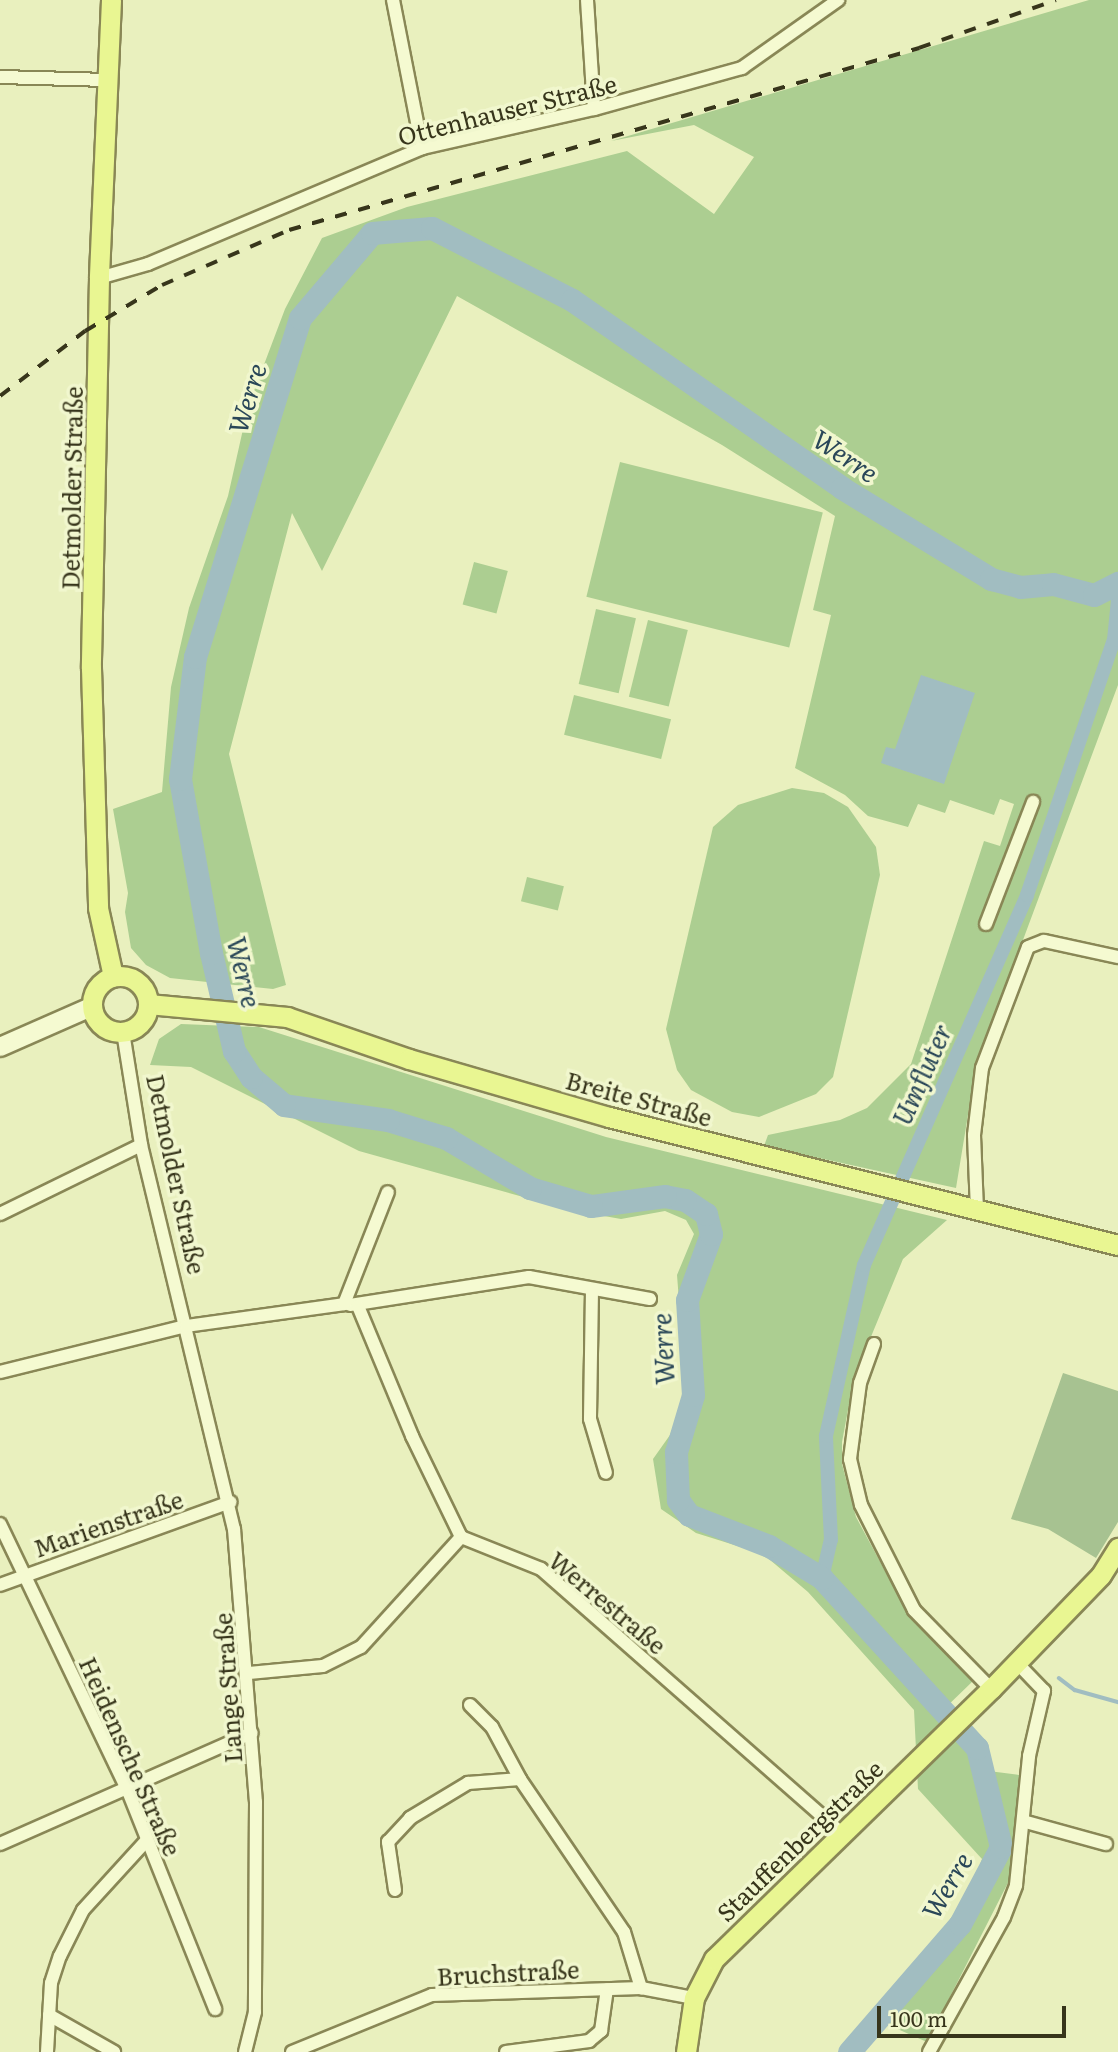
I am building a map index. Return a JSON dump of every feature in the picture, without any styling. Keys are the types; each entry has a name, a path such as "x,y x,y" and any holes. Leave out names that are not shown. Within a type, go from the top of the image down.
{"main road":[{"name":"Detmolder Straße","path":"111,0 99,278 91,756 97,908 113,976"},
{"path":"113,976 139,984 148,1004 143,1020 123,1032 102,1026 92,1007 97,987 113,976"},
{"name":"Breite Straße","path":"148,1004 197,1006 287,1017 409,1059 610,1117 854,1176 1118,1245"},
{"path":"0,1046 92,1007"},
{"name":"Stauffenbergstraße","path":"686,2052 694,1998 700,1979 721,1951 991,1689 1101,1575 1118,1548"}],"street":[{"path":"393,0 422,148"},
{"path":"587,0 594,109"},
{"name":"Ottenhauser Straße","path":"99,278 148,264 422,148 594,109 742,68 838,0"},
{"path":"0,77 109,80"},
{"path":"986,924 1033,802"},
{"path":"976,1210 974,1135 982,1068 1028,947 1044,941 1118,957"},
{"name":"Detmolder Straße","path":"123,1032 141,1145 186,1326"},
{"path":"0,1214 141,1145"},
{"path":"344,1304 388,1192"},
{"path":"0,1372 186,1326 344,1304 358,1306 529,1277 650,1299"},
{"path":"592,1290 590,1419 606,1473"},
{"path":"249,1673 323,1666 361,1647 461,1537 412,1436 358,1306"},
{"name":"Lange Straße","path":"186,1326 230,1502 249,1673 256,1802 256,2012 245,2052"},
{"path":"874,1344 860,1383 850,1459 860,1506 914,1610 991,1689"},
{"name":"Marienstraße","path":"0,1585 24,1574 230,1502"},
{"name":"Heidensche Straße","path":"0,1524 128,1791 215,2009"},
{"name":"Werrestraße","path":"461,1537 541,1569 841,1833"},
{"path":"933,2051 1004,1917 1016,1885 1026,1822 1029,1756 1044,1691 1017,1662"},
{"path":"470,1705 492,1727 520,1779 624,1931 642,1988"},
{"path":"0,1844 128,1791 252,1733"},
{"path":"395,1890 388,1842 410,1818 468,1783 520,1779"},
{"path":"1026,1822 1106,1844"},
{"path":"47,2052 49,2015 60,1956 83,1910 147,1840"},
{"name":"Bruchstraße","path":"292,2052 432,1995 642,1988 694,1998"},
{"path":"506,2052 589,2041 601,2031 607,1989"},
{"path":"49,2015 114,2052"}],"green space":[{"path":"1089,0 1118,0 1118,685 976,1066 956,1188 764,1146 768,1135 840,1120 867,1108 911,1064 984,841 1000,846 1014,804 1000,799 994,815 950,800 945,813 918,804 908,827 868,816 845,795 795,768 831,615 813,610 835,516 722,445 457,296 322,571 292,513 229,754 286,985 273,989 170,978 146,965 131,948 125,912 128,893 113,809 162,792 171,687 189,608 228,496 248,407 285,309 322,238 407,207 627,151 714,214 754,157 694,125 611,141"},
{"path":"620,462 823,513 789,647 586,597"},
{"path":"474,562 508,571 496,614 463,605"},
{"path":"596,609 636,618 619,693 579,684"},
{"path":"648,620 688,630 669,707 629,697"},
{"path":"574,695 671,719 661,759 564,735"},
{"path":"792,788 824,793 848,807 876,847 880,875 833,1077 816,1094 759,1117 732,1112 691,1090 677,1070 666,1029 713,827 738,805"},
{"path":"527,877 564,886 558,910 521,901"},
{"path":"181,1024 259,1027 606,1137 947,1220 903,1259 854,1378 842,1442 842,1464 856,1517 891,1582 910,1614 973,1681 942,1711 976,1748 981,1770 1019,1775 1015,1869 927,2042 877,2020 959,1924 982,1859 918,1789 914,1710 808,1592 763,1554 696,1533 661,1509 653,1459 670,1435 686,1392 677,1275 694,1234 686,1220 665,1211 621,1219 570,1210 359,1151 191,1067 150,1065 159,1039"},
{"path":"1063,1373 1118,1391 1118,1522 1096,1558 1048,1529 1011,1519"}],"water":[{"path":"921,675 975,693 944,784 881,763 886,747 895,749"}],"waterway":[{"name":"Werre","path":"849,2052 960,1924 1001,1847 977,1748 822,1578 769,1546 689,1515 678,1500 676,1452 693,1395 687,1300 711,1234 706,1214 685,1200 665,1196 591,1206 530,1188 446,1138 388,1120 284,1105 251,1077 234,1051 211,953 180,779 195,657 300,318 372,233 432,228 572,300 842,488 991,579 1020,587 1053,584 1094,595 1118,583"},
{"name":"Umfluter","path":"822,1578 831,1540 826,1436 864,1265 1027,895 1114,640 1118,600"},
{"path":"1059,1678 1075,1690 1118,1702"}],"railway":[{"path":"0,396 85,331 162,285 289,230 919,48 1056,0"}]}
